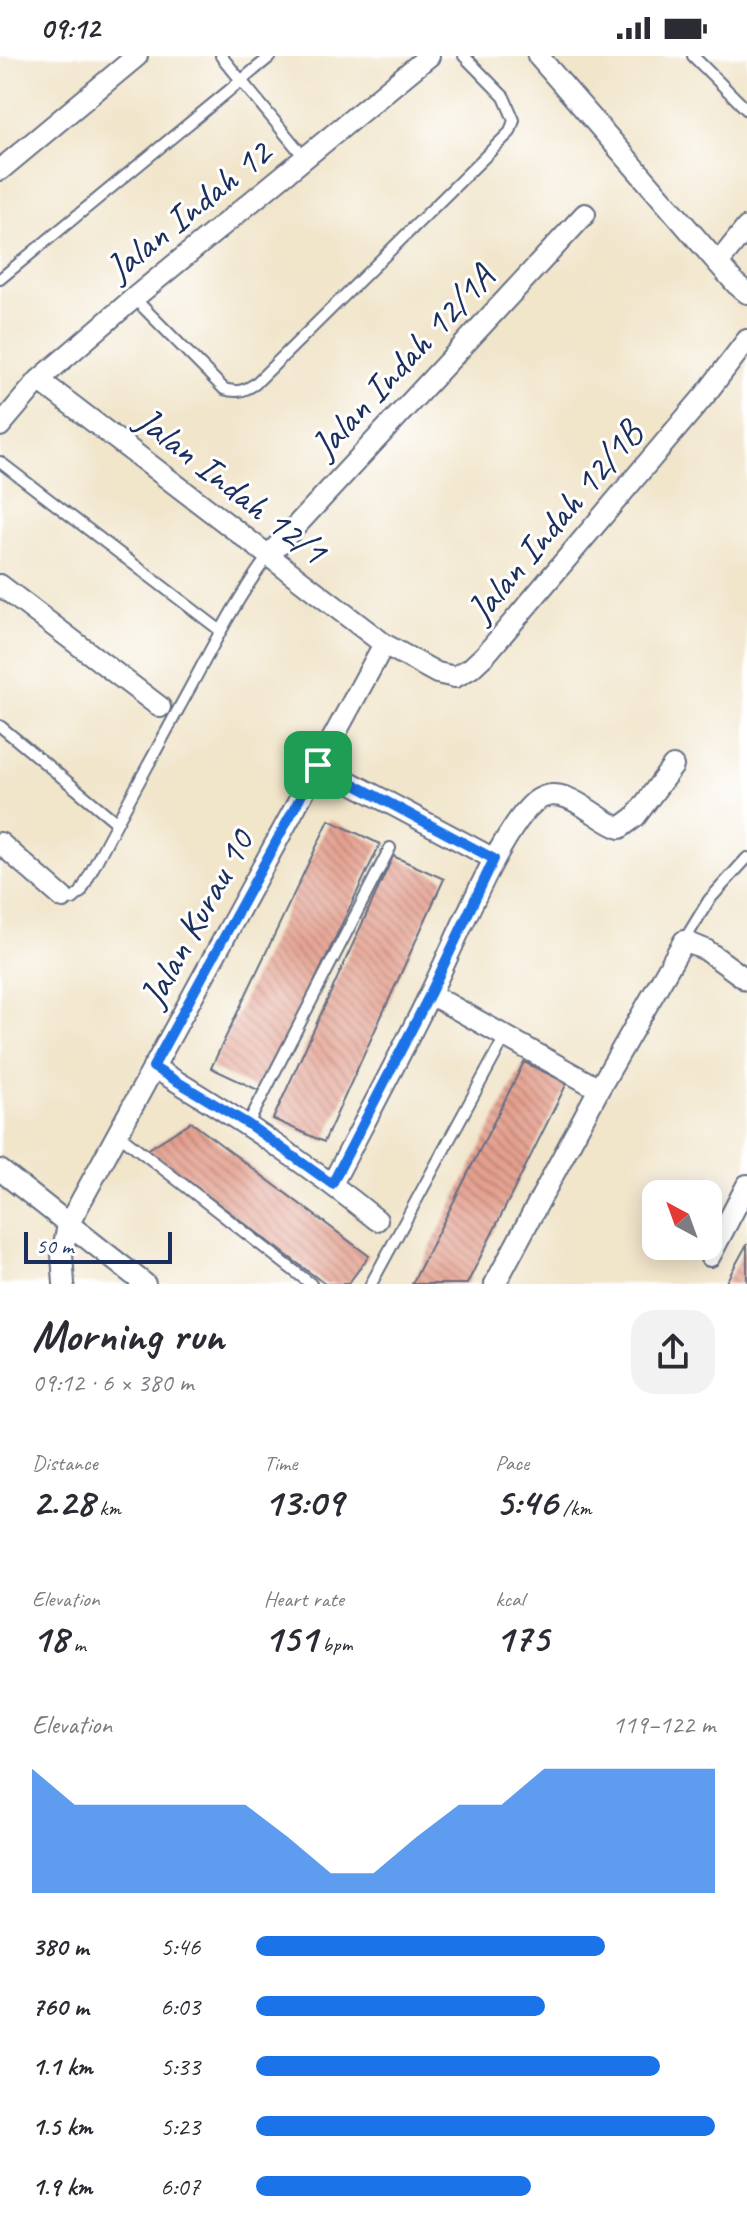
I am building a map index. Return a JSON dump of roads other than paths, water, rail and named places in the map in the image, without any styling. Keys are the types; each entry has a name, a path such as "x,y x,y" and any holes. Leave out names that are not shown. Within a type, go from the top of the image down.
{"street":[{"path":"0,170 137,56"},
{"name":"Jalan Indah 12","path":"0,426 39,380 134,298 429,56"},
{"path":"538,56 747,293"},
{"name":"Jalan Indah 12/1A","path":"269,555 585,214"},
{"path":"719,262 747,227"},
{"name":"Jalan Indah 12/1B","path":"384,644 437,673 455,677 471,668 705,395 747,340"},
{"name":"Jalan Indah 12/1","path":"39,380 384,644"},
{"path":"0,585 160,707"},
{"name":"Jalan Kurau 10","path":"68,1225 384,644"},
{"path":"318,765 494,859"},
{"path":"332,1184 430,994 494,859 522,813 540,798 556,794 578,802 605,823 620,828 635,817 673,766"},
{"path":"0,843 63,898"},
{"path":"495,1284 599,1089 684,941 706,950 747,980"},
{"path":"430,994 599,1089"},
{"path":"153,1067 248,1124 377,1220"},
{"path":"0,1170 145,1284"},
{"path":"722,1233 747,1185"},
{"path":"64,1284 62,1254 68,1225"}],"lane":[{"path":"221,56 305,158"},
{"path":"0,279 271,56"},
{"path":"134,298 224,389 244,391 255,384 510,132 514,120 504,97 464,56"},
{"path":"693,56 747,110"},
{"path":"0,462 221,631"},
{"path":"63,898 73,899 81,892 221,631 248,583 269,555"},
{"path":"0,726 116,822"},
{"path":"248,1124 390,848"},
{"path":"684,941 709,900 747,858"},
{"path":"371,1284 505,1037"},
{"path":"117,1133 311,1284"}]}
